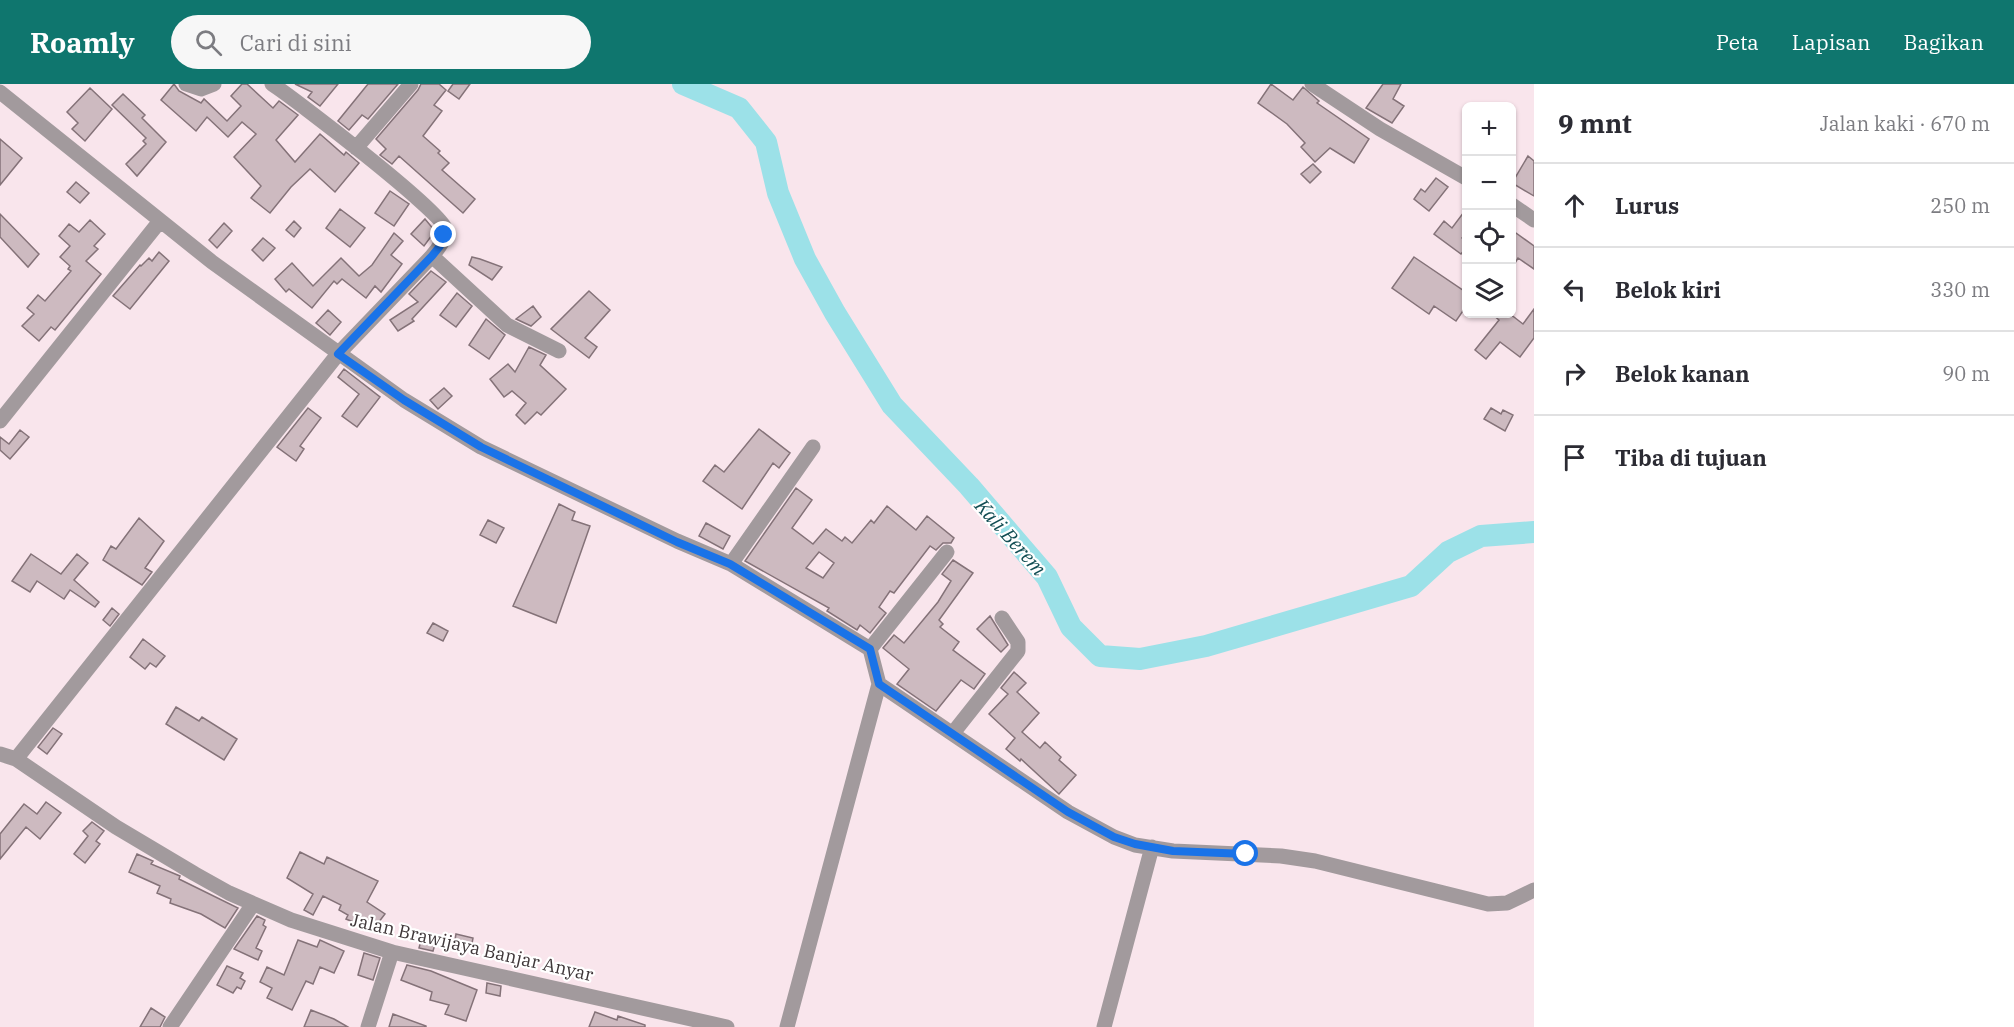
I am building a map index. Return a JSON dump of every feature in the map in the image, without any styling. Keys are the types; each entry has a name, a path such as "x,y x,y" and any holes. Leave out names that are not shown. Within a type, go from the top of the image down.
{"street":[{"path":"186,84 201,89 214,84"},
{"path":"16,759 338,354 440,246 445,229 416,197 272,84"},
{"path":"356,148 411,84"},
{"path":"1312,84 1380,129 1462,175"},
{"path":"0,92 212,262 404,400 481,447 677,542 730,564 870,649 879,684 787,1027"},
{"path":"1516,208 1534,220"},
{"path":"0,421 160,220"},
{"path":"432,256 507,325 559,351"},
{"path":"730,564 813,447"},
{"path":"870,649 947,552"},
{"path":"953,733 1018,651 1018,642 1002,618"},
{"path":"879,684 1089,825 1114,837 1183,852 1281,856 1315,861 1496,905 1507,903 1534,890"},
{"name":"Jalan Brawijaya Banjar Anyar","path":"0,754 16,759 116,827 212,884 253,904 308,926 393,952 727,1027"},
{"path":"1104,1027 1152,847"},
{"path":"170,1027 253,904"},
{"path":"368,1027 393,952"}],"building":[{"path":"174,84 179,91 201,103 204,99 227,121 241,106 231,96 242,84 247,84 273,108 279,101 298,115 276,140 295,162 320,134 344,155 346,152 359,163 335,192 310,169 291,187 270,213 251,198 261,186 234,157 256,134 242,122 228,137 207,117 196,131 161,100"},
{"path":"295,84 338,84 320,106 308,97 312,92"},
{"path":"368,84 398,84 368,119 362,115 349,130 338,121"},
{"path":"421,84 439,84 446,90 434,105 442,111 423,136 440,151 438,153 449,163 442,170 475,199 463,213 399,156 392,164 380,155 386,149 376,139"},
{"path":"453,84 470,84 459,99 448,91"},
{"path":"1271,84 1293,100 1303,87 1319,101 1317,103 1369,139 1354,163 1330,148 1315,162 1301,147 1305,143 1287,124 1258,103"},
{"path":"1383,84 1401,84 1393,99 1404,106 1392,123 1366,108"},
{"path":"90,88 112,109 85,141 72,129 78,123 67,112"},
{"path":"123,94 145,115 142,118 166,142 137,176 126,164 146,144 143,141 146,138 112,105"},
{"path":"0,139 22,158 0,185"},
{"path":"1528,156 1534,161 1534,196 1516,185 1516,176"},
{"path":"1313,164 1321,172 1310,183 1301,174"},
{"path":"1436,178 1448,187 1429,211 1414,199 1421,189 1425,192"},
{"path":"76,182 89,193 80,203 67,192"},
{"path":"390,191 409,204 394,226 375,213"},
{"path":"340,209 365,228 350,247 326,228"},
{"path":"0,214 39,254 28,267 0,237"},
{"path":"1462,215 1461,254 1434,234 1444,221 1452,228"},
{"path":"425,219 435,231 424,246 411,234"},
{"path":"90,220 105,234 94,246 98,249 86,261 101,274 55,330 51,327 39,341 22,326 34,314 27,308 38,295 45,301 71,271 68,269 70,266 60,257 70,246 59,236 69,224 79,232"},
{"path":"294,221 301,228 294,237 286,230"},
{"path":"224,223 232,231 217,248 209,240"},
{"path":"394,233 403,241 391,255 402,264 381,292 375,286 366,298 342,279 337,284 334,281 312,308 289,289 286,292 275,279 292,263 313,286 341,258 359,276 372,265"},
{"path":"1516,233 1534,246 1534,269 1518,258 1516,261"},
{"path":"263,238 275,248 263,261 252,250"},
{"path":"159,252 169,261 130,309 113,296 140,265 149,258 152,261"},
{"path":"472,257 502,267 492,280 469,265"},
{"path":"1414,257 1462,290 1462,312 1456,321 1434,306 1429,314 1392,288"},
{"path":"431,271 446,282 412,319 414,321 398,331 390,320 418,302 409,294"},
{"path":"589,291 610,310 585,338 597,347 589,358 551,329"},
{"path":"457,293 472,306 456,327 440,315"},
{"path":"533,306 541,317 531,326 516,319"},
{"path":"1534,309 1534,338 1520,357 1500,342 1486,359 1475,350 1499,320 1497,318 1515,318 1523,324"},
{"path":"328,310 341,322 330,335 316,323"},
{"path":"486,319 505,335 489,359 469,345"},
{"path":"529,347 546,355 540,365 566,389 541,415 537,412 525,424 516,415 526,403 512,391 504,397 490,379 508,364 515,372"},
{"path":"344,369 380,397 357,427 342,416 359,394 338,377"},
{"path":"444,388 452,396 438,409 430,400"},
{"path":"308,408 321,418 300,446 304,449 296,461 277,447"},
{"path":"1491,408 1501,414 1503,410 1513,415 1505,431 1484,419"},
{"path":"759,429 790,453 779,468 773,463 742,509 703,481 715,465 724,472"},
{"path":"20,430 29,437 10,459 0,450 0,437 9,444"},
{"path":"796,488 812,500 792,528 813,544 826,529 842,541 845,537 852,543 871,520 874,523 887,506 916,530 927,516 954,538 951,543 943,543 936,550 930,546 894,593 890,591 879,607 886,613 870,633 860,625 857,630 827,611 829,608 745,561","holes":["819,552 834,563 823,578 806,568"]},
{"path":"559,504 575,512 572,520 590,526 556,623 513,606"},
{"path":"139,518 164,541 145,568 152,572 142,585 103,560 111,546 116,549"},
{"path":"488,520 504,528 496,543 480,535"},
{"path":"706,523 730,536 723,549 699,536"},
{"path":"31,554 61,574 77,554 88,563 74,580 99,602 95,607 70,590 64,599 37,581 30,592 12,581"},
{"path":"953,560 973,573 939,620 943,624 940,627 959,642 953,650 985,674 974,689 961,680 936,711 897,684 909,669 883,648 894,635 904,643 938,602 951,581 942,574"},
{"path":"112,608 119,614 110,626 103,620"},
{"path":"990,616 1008,645 1001,652 977,629"},
{"path":"433,623 448,631 443,641 427,633"},
{"path":"143,639 165,656 156,667 150,663 145,669 130,657"},
{"path":"1014,672 1026,683 1017,692 1039,713 1022,732 1040,748 1045,742 1061,757 1059,760 1076,775 1059,794 1021,759 1020,761 1006,749 1015,738 989,714 1008,694 1001,688"},
{"path":"176,707 199,721 202,717 237,739 224,760 166,724"},
{"path":"53,728 62,734 47,754 38,747"},
{"path":"46,802 61,813 40,839 26,827 0,859 0,834 24,804 37,814"},
{"path":"92,822 104,831 96,841 100,844 85,863 74,854 88,836 83,831"},
{"path":"300,852 324,864 327,857 378,881 367,902 385,914 375,927 360,918 358,924 346,919 348,915 339,910 341,905 323,896 313,915 304,910 313,894 287,878"},
{"path":"137,854 153,861 151,864 180,876 179,879 238,908 225,928 201,914 170,903 171,899 157,893 160,886 129,872"},
{"path":"257,916 265,920 263,925 266,927 256,948 262,951 258,960 234,949"},
{"path":"456,934 473,938 471,949 454,946"},
{"path":"422,937 436,941 433,951 419,948"},
{"path":"298,940 317,947 320,940 344,951 334,973 320,967 313,984 306,981 292,1010 267,998 272,988 260,982 267,967 284,975"},
{"path":"364,953 380,958 373,980 358,975"},
{"path":"407,965 431,971 477,990 466,1021 445,1014 449,1005 430,1000 432,992 401,980"},
{"path":"227,966 243,973 240,978 245,981 241,989 237,987 233,993 217,985"},
{"path":"487,983 501,986 500,996 486,993"},
{"path":"151,1008 165,1017 160,1027 140,1027"},
{"path":"311,1010 334,1019 348,1027 304,1027"},
{"path":"595,1012 617,1020 618,1016 645,1025 645,1027 589,1027"},
{"path":"393,1014 426,1026 426,1027 389,1027"}],"waterway":[{"name":"Kali Berem","path":"683,84 739,108 766,142 778,193 805,259 835,313 892,405 969,486 1047,577 1071,627 1100,656 1140,659 1206,646 1411,586 1448,552 1481,536 1534,532"}],"route":[{"path":"444,235 440,246 432,256 338,354 349,363 481,447 677,542 730,564 870,649 879,684 1089,825 1135,844 1203,854 1246,854"}]}
